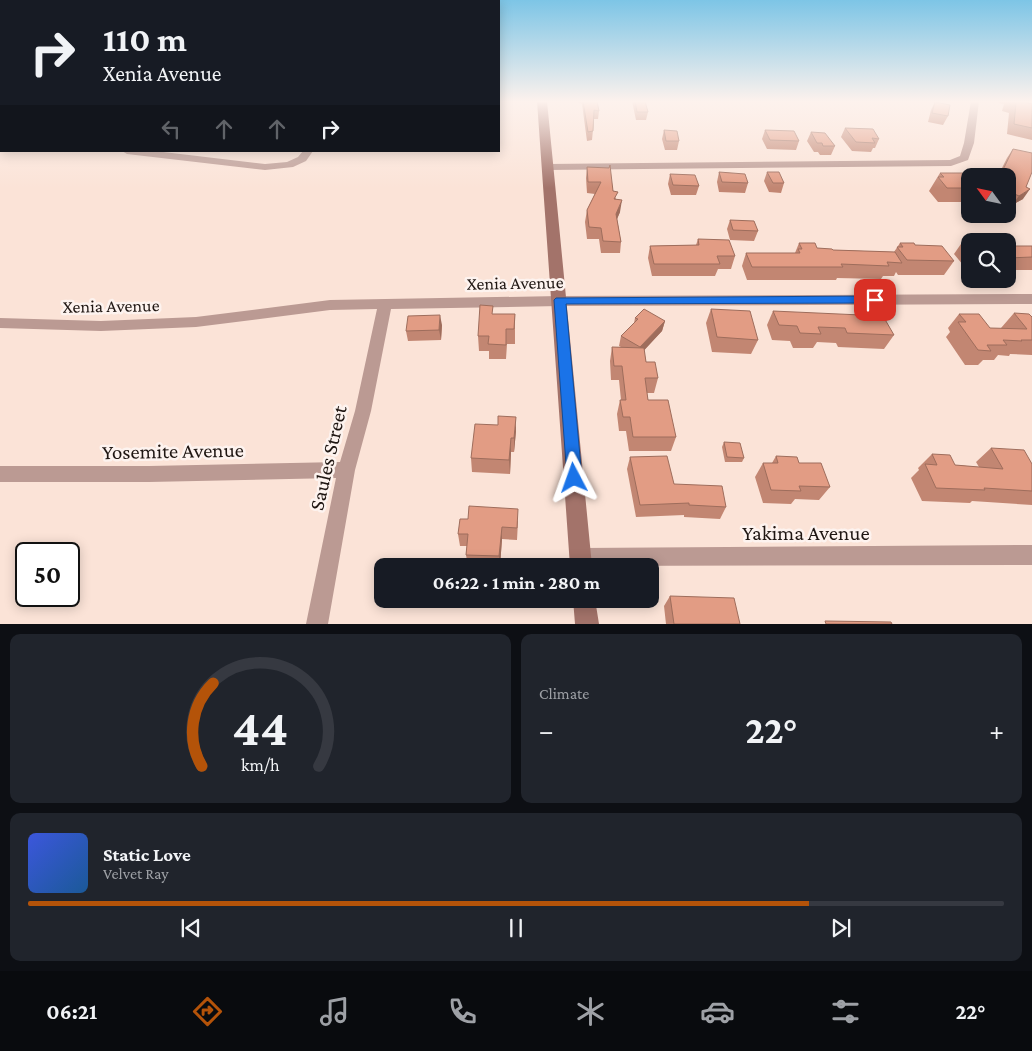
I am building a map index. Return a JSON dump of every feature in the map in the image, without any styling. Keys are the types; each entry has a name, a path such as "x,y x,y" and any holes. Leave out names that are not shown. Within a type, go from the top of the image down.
{"main road":[{"path":"544,130 581,558"},
{"path":"585,608 587,624"}],"street":[{"path":"547,166 937,165 960,161 964,158 971,130"},
{"path":"136,152 265,167 289,165 302,159 307,152"},
{"name":"Xenia Avenue","path":"0,323 101,326 186,322 262,315 330,305 560,300 1032,299"},
{"name":"Saules Street","path":"316,624 346,470 363,411 385,304"},
{"name":"Yosemite Avenue","path":"0,474 149,474 346,470"},
{"name":"Yakima Avenue","path":"659,561 1032,556"}],"building":[{"path":"664,130 677,131 679,141 666,141"},
{"path":"765,130 794,131 799,141 770,140"},
{"path":"847,130 874,130 879,139 872,138 875,143 856,142"},
{"path":"811,132 825,133 835,146 823,146 822,143 817,143"},
{"path":"1013,149 1032,153 1032,172 1026,187 1030,189 1019,196 1016,195 1016,168 1004,168"},
{"path":"610,165 613,191 618,192 614,199 622,200 616,214 621,242 603,241 601,228 589,227 587,210 601,182 588,182 587,167 609,168"},
{"path":"719,172 745,174 748,183 722,182"},
{"path":"767,172 779,172 784,183 773,183"},
{"path":"940,173 961,173 961,188 947,188 938,177 944,177"},
{"path":"670,174 695,175 699,186 673,185"},
{"path":"730,220 754,221 758,231 733,230"},
{"path":"698,239 729,240 735,256 717,256 720,264 654,264 650,246 699,245"},
{"path":"799,243 815,243 817,248 833,250 895,252 902,263 887,262 889,266 841,264 843,267 752,267 746,253 800,253 798,249 802,249"},
{"path":"900,243 942,246 954,261 907,260 897,247 903,247"},
{"path":"1016,246 1032,246 1032,257 1016,258"},
{"path":"480,305 493,306 492,314 515,314 514,329 506,329 506,345 488,344 489,336 478,336"},
{"path":"644,309 665,321 640,347 621,336 638,319 635,318"},
{"path":"711,309 750,311 758,340 717,337"},
{"path":"773,311 883,316 894,335 847,333 845,328 818,327 821,334 800,333 797,326 779,325"},
{"path":"1014,313 1029,314 1032,317 1032,340 1003,340 1007,345 987,345 991,351 978,350 958,322 966,322 959,314 979,314 990,328 1027,329"},
{"path":"440,315 439,330 406,331 408,316"},
{"path":"612,347 644,348 646,362 655,362 658,378 645,378 648,400 668,400 676,437 633,437 630,417 623,417 620,400 626,400 622,366 614,366"},
{"path":"498,416 516,417 514,438 511,438 509,460 471,458 475,424 498,425"},
{"path":"724,442 740,443 744,458 727,457"},
{"path":"991,448 1024,450 1032,464 1032,491 936,488 925,464 937,465 932,454 950,455 955,465 1003,469"},
{"path":"667,456 674,484 722,486 726,507 689,505 689,503 640,505 630,457"},
{"path":"776,456 797,457 799,463 821,463 830,487 799,486 801,491 771,490 763,463 778,463"},
{"path":"469,506 518,509 517,528 502,527 499,556 466,555 468,534 458,534 460,519 468,519"},
{"path":"670,596 734,598 740,624 674,624"},
{"path":"825,621 891,622 892,624 826,624"}],"route":[{"path":"574,478 560,300 875,300"}]}
